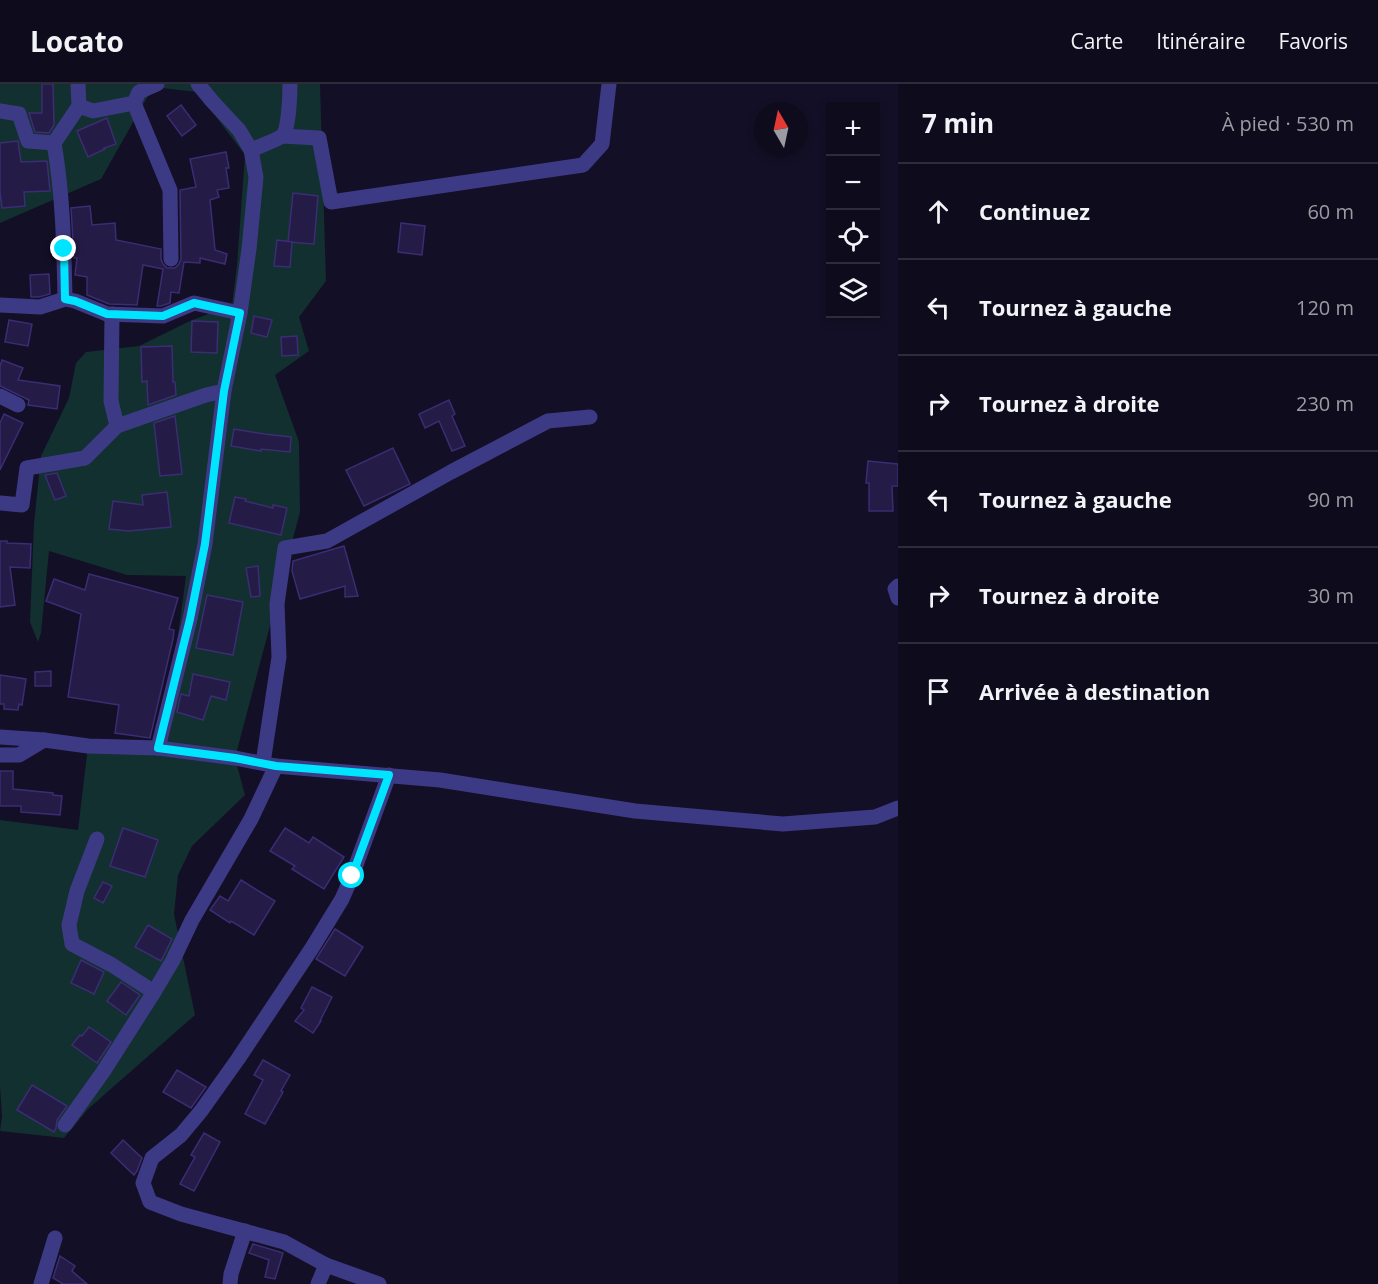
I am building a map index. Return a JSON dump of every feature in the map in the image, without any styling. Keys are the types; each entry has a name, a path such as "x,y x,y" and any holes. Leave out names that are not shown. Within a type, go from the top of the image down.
{"street":[{"path":"65,299 60,177 54,143 78,106 78,84"},
{"path":"157,84 139,92 134,103 170,190 171,259"},
{"path":"158,748 190,619 205,544 224,391 240,313 249,249 256,177 251,150 239,130 198,84"},
{"path":"282,136 285,131 290,84"},
{"path":"251,150 282,136 319,138 331,202 583,165 603,144 609,84"},
{"path":"78,106 93,111 134,103"},
{"path":"0,111 19,114 28,141 54,143"},
{"path":"0,305 40,307 65,299 112,315 163,316 194,303 240,313"},
{"path":"112,315 111,401 117,426"},
{"path":"0,503 22,505 27,468 85,458 117,426 224,391"},
{"path":"0,396 18,405"},
{"path":"65,1125 103,1072 154,992 173,960 192,920 251,819 270,765 279,657 277,604 285,548 327,541 548,421 590,417"},
{"path":"898,586 895,589 898,598"},
{"path":"0,737 88,746 158,748 270,765 440,780 635,811 783,824 875,817 898,808"},
{"path":"0,755 20,754 44,740"},
{"path":"379,1284 326,1265 284,1242 181,1214 150,1202 143,1183 152,1158 181,1135 201,1112 312,948 345,891 389,775"},
{"path":"97,839 77,891 69,925 72,944 112,965 154,992"},
{"path":"230,1284 245,1231"},
{"path":"41,1284 55,1238"},
{"path":"318,1284 326,1265"}],"green space":[{"path":"0,84 320,84 326,281 299,317 309,351 275,375 299,442 300,512 235,758 245,795 192,846 178,875 174,914 195,1015 88,1109 64,1138 0,1131 2,1116 0,1087 0,820 78,830 88,746 158,748 168,710 186,576 127,575 49,551 41,633 38,642 30,622 34,523 41,456 69,398 76,363 86,352 139,346 190,321 232,305 245,155 197,92 153,87 101,179 0,223"}],"building":[{"path":"42,84 53,84 54,125 49,133 35,132 29,113 42,113"},
{"path":"181,105 196,125 182,136 167,116"},
{"path":"107,118 116,144 88,157 77,131"},
{"path":"18,141 21,162 47,161 50,191 24,192 25,206 2,208 0,143"},
{"path":"226,152 229,188 217,190 219,197 210,200 215,250 227,254 225,264 200,258 200,263 184,262 179,293 171,292 170,303 161,306 157,306 163,269 143,265 137,305 109,304 87,295 87,277 75,275 77,258 74,258 71,208 90,206 92,225 115,223 116,240 161,249 163,264 167,268 175,268 181,259 180,190 196,187 190,159"},
{"path":"293,193 318,196 314,244 288,242"},
{"path":"401,223 425,226 422,255 398,252"},
{"path":"277,240 292,242 290,267 274,266"},
{"path":"49,274 50,294 31,297 30,275"},
{"path":"254,316 272,320 267,337 251,333"},
{"path":"9,320 32,324 28,346 5,342"},
{"path":"192,321 218,322 217,353 191,352"},
{"path":"297,336 298,355 282,356 281,337"},
{"path":"172,346 173,382 175,382 176,395 148,405 147,381 142,382 141,347"},
{"path":"2,360 23,368 18,380 60,386 57,409 28,405 29,400 0,386"},
{"path":"449,400 455,414 452,416 465,446 452,451 439,421 425,428 419,414"},
{"path":"4,414 23,423 0,470 0,423"},
{"path":"175,416 182,474 160,476 154,423"},
{"path":"234,429 291,437 290,452 261,449 261,451 231,446"},
{"path":"393,448 410,484 364,506 346,470"},
{"path":"868,461 898,464 898,486 892,486 893,511 869,511 869,483 866,483"},
{"path":"57,473 66,496 55,500 45,475"},
{"path":"167,492 171,527 128,531 109,529 113,501 143,505 142,495"},
{"path":"235,497 273,508 273,505 287,508 281,535 229,523"},
{"path":"0,541 31,544 30,568 10,567 15,605 0,607"},
{"path":"344,546 358,596 345,597 345,586 300,599 292,571 293,561"},
{"path":"258,566 260,596 251,597 246,568"},
{"path":"89,574 178,598 169,629 174,630 173,639 150,738 115,733 119,705 68,697 81,614 46,601 54,579 85,590"},
{"path":"207,595 243,602 233,655 196,648"},
{"path":"51,671 51,686 35,686 35,672"},
{"path":"193,674 230,682 226,700 211,696 203,720 177,712 181,694 189,696"},
{"path":"0,675 26,679 22,705 19,704 18,710 4,709 4,704 0,704"},
{"path":"0,771 13,771 13,789 62,796 60,815 21,812 21,806 0,806"},
{"path":"123,828 158,840 145,877 110,866"},
{"path":"285,828 309,843 313,837 344,857 324,889 292,869 295,866 270,851"},
{"path":"241,880 275,901 254,935 210,910 220,896 228,901"},
{"path":"103,882 112,886 103,903 94,898"},
{"path":"148,925 172,939 161,961 135,947"},
{"path":"335,929 363,947 345,976 316,959"},
{"path":"81,960 104,972 94,994 71,983"},
{"path":"121,982 140,995 126,1015 107,1001"},
{"path":"312,987 332,997 313,1033 295,1021 304,1010 301,1008"},
{"path":"89,1027 111,1042 97,1063 72,1045"},
{"path":"263,1060 290,1075 265,1124 245,1114 263,1080 254,1075"},
{"path":"177,1070 206,1087 191,1108 163,1092"},
{"path":"32,1085 67,1106 57,1120 54,1132 17,1110"},
{"path":"204,1133 220,1142 194,1191 180,1184 195,1157 191,1155"},
{"path":"123,1140 142,1158 134,1175 111,1153"},
{"path":"253,1244 283,1253 275,1279 265,1277 269,1260 249,1253"},
{"path":"60,1256 75,1266 72,1271 87,1284 63,1284 53,1278"}],"route":[{"path":"64,249 65,299 107,314 163,316 194,303 240,313 224,391 205,544 190,619 158,748 276,766 389,775 352,876"}]}
